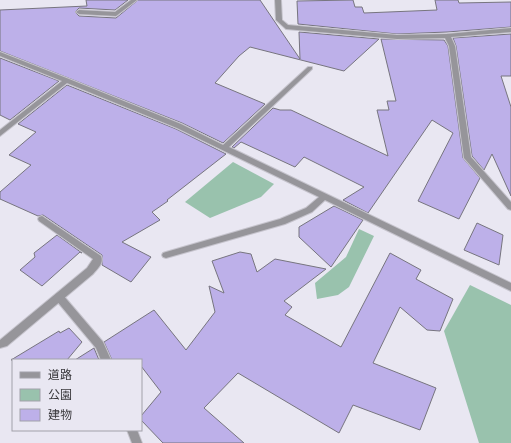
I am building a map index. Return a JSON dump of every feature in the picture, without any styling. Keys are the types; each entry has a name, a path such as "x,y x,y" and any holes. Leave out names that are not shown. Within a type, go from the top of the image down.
{"street":[{"path":"79,12 116,14 134,0"},
{"path":"278,0 279,20 286,27 397,37 447,36 511,30"},
{"path":"447,36 452,46 468,158 511,207"},
{"path":"0,54 179,126 510,286 511,276"},
{"path":"225,147 310,68"},
{"path":"0,134 67,80"},
{"path":"166,255 282,222 309,210 325,196"},
{"path":"0,344 4,343 60,297 97,263 98,258 42,219"},
{"path":"60,297 100,345 106,359"},
{"path":"132,431 137,443"}],"green space":[{"path":"233,162 274,184 261,197 210,218 185,202"},
{"path":"359,229 374,236 349,287 338,295 317,299 315,283 346,257"},
{"path":"470,285 511,305 511,443 479,443 444,331"}],"building":[{"path":"86,0 128,0 115,10 79,8 75,12 79,16 116,18 138,0 260,0 300,59 299,32 379,39 344,71 250,47 239,56 215,83 265,104 223,143 182,123 0,51 0,10 87,6"},
{"path":"353,0 355,7 362,7 364,13 437,10 435,0 458,0 459,3 511,2 511,27 397,34 298,24 297,1"},
{"path":"511,34 511,76 501,76 511,107 511,196 492,154 484,170 472,156 456,46 453,38"},
{"path":"381,39 444,40 448,46 463,158 480,178 459,219 418,201 453,133 432,120 368,213 343,200 364,187 304,157 295,167 241,142 234,148 232,147 273,108 280,110 291,110 388,156 377,110 389,110 387,101 396,101"},
{"path":"0,58 59,81 10,120 0,115"},
{"path":"67,85 176,129 226,154 167,200 168,201 152,212 160,220 122,242 151,257 131,282 102,265 102,255 43,215 38,216 0,199 0,192 31,165 9,155 36,132 18,124"},
{"path":"334,206 363,220 331,267 299,237 299,227"},
{"path":"477,223 503,235 499,265 464,250"},
{"path":"57,235 82,253 80,252 42,286 20,270 35,257 34,253"},
{"path":"240,252 251,254 257,272 275,259 326,269 284,301 292,307 285,315 341,347 390,253 421,270 416,279 453,299 440,331 427,330 400,307 373,363 436,388 420,430 353,405 339,433 238,373 204,408 244,443 163,443 142,421 142,415 161,392 142,367 142,359 112,359 104,342 154,310 186,350 215,312 209,286 224,293 212,261"},
{"path":"69,328 82,342 68,359 13,359 59,331 60,333"},
{"path":"94,348 99,359 77,359"}]}
